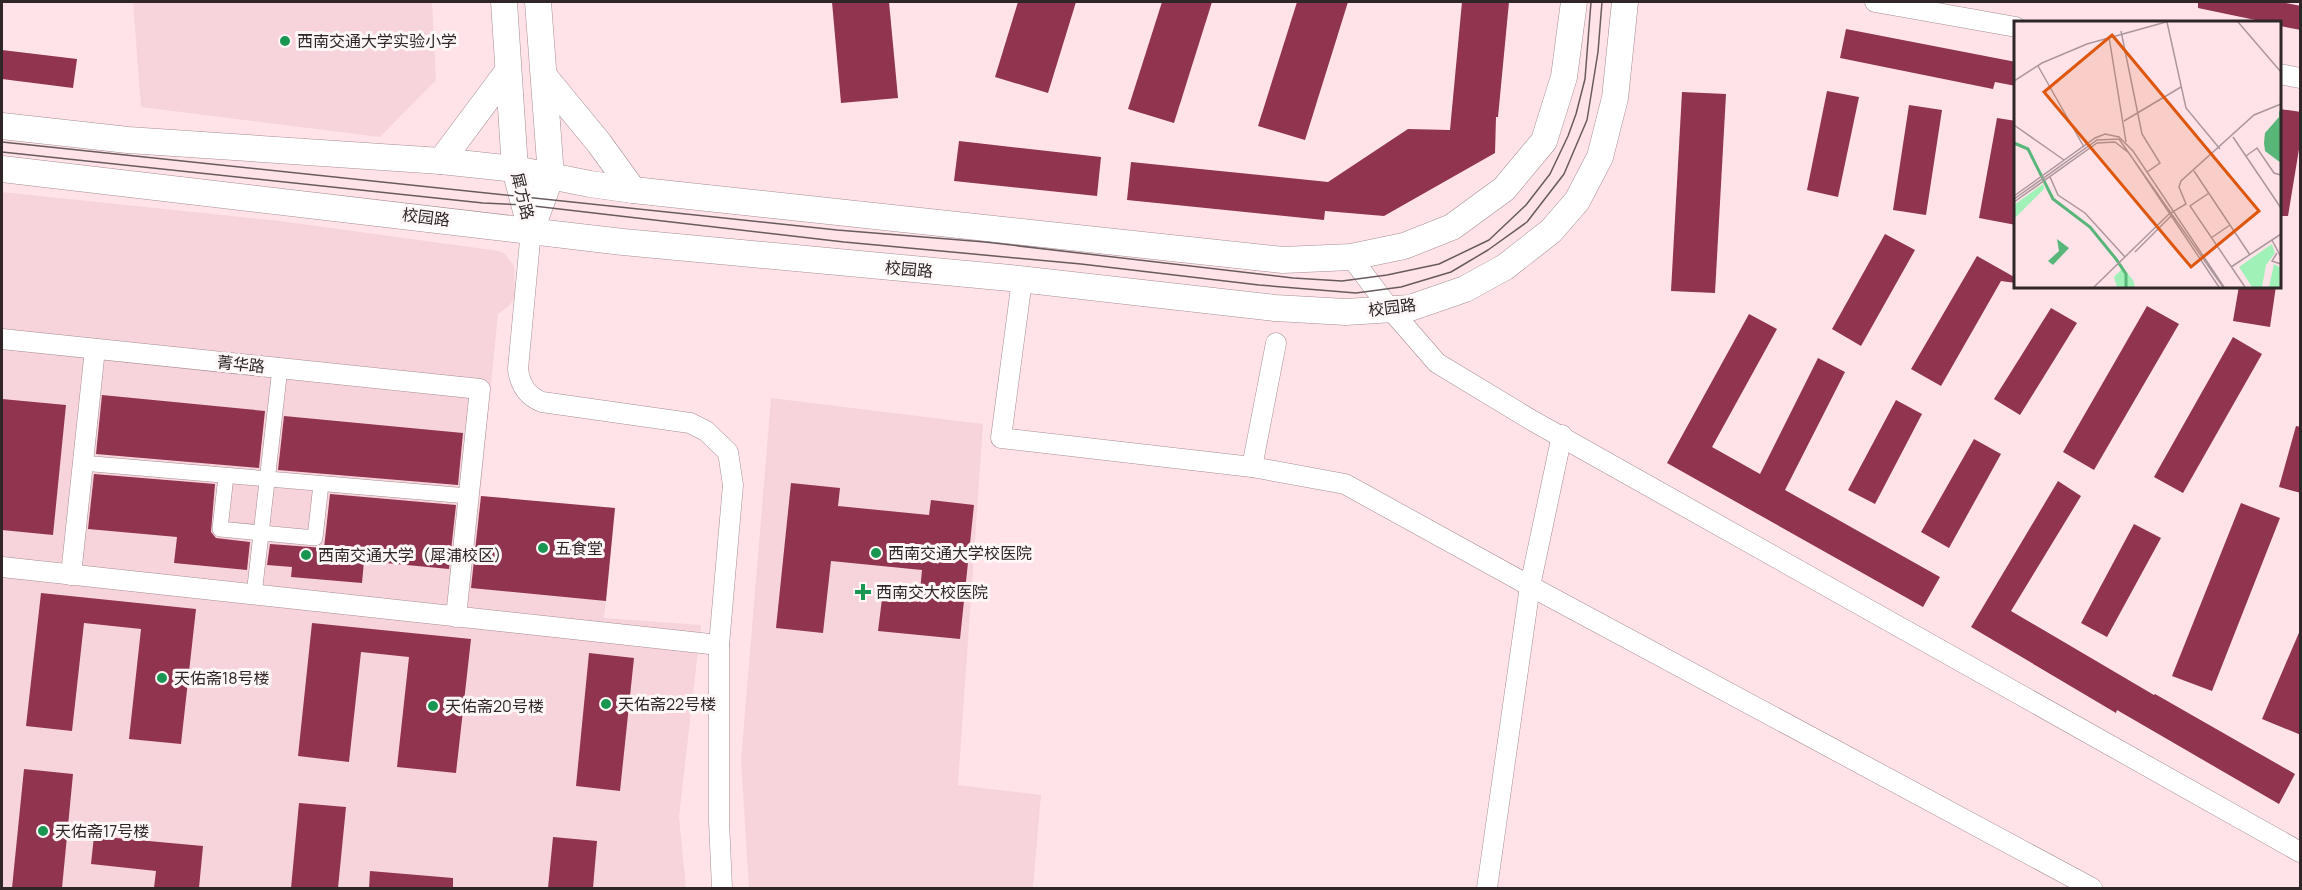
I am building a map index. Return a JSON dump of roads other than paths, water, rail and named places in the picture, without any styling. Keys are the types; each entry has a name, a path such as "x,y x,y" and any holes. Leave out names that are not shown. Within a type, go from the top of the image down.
{"street":[{"name":"犀方路","path":"504,2 515,169 531,230"},
{"name":"犀方路","path":"531,230 551,176 538,2"},
{"path":"2,126 128,140 441,161 515,169 633,190 1282,260 1351,257 1404,246 1452,227 1504,189 1544,141 1564,77 1574,2"},
{"name":"校园路","path":"2,169 622,242 1022,280 1275,308 1346,312 1410,308 1465,289 1505,267 1551,231 1577,201 1599,158 1615,99 1625,2"},
{"path":"1875,2 2014,27"},
{"path":"441,161 508,71"},
{"path":"2281,74 2301,78"},
{"path":"544,75 599,143 633,190"},
{"path":"531,230 518,369 525,389 535,399 542,402 690,423 706,431 728,452 733,485 719,645 719,821 722,888"},
{"path":"1351,257 1390,309 1437,363 1533,421 1562,435 2301,852"},
{"path":"1022,280 1001,438 1252,467 1345,484 2092,888"},
{"name":"菁华路","path":"2,339 480,389 468,496"},
{"path":"1252,467 1276,343"},
{"path":"71,575 95,348"},
{"path":"254,595 280,368"},
{"path":"1487,888 1530,586 1562,435"},
{"path":"82,463 468,496 456,617"},
{"path":"226,476 220,529 315,538 321,484"},
{"path":"2,567 719,645"}],"tram line":[{"path":"2,142 837,230 985,242 1293,278 1342,281 1387,275 1439,264 1489,240 1526,205 1550,174 1576,114 1585,79 1591,2"},
{"path":"2,152 483,203 525,205 844,242 1356,293 1401,287 1451,272 1488,250 1527,222 1564,174 1587,120 1598,52 1602,2"}],"place":[{"name":"西南交通大学实验小学","path":"285,41"},
{"name":"五食堂","path":"543,548"},
{"name":"西南交通大学校医院","path":"876,553"},
{"name":"西南交通大学（犀浦校区）","path":"306,555"},
{"name":"西南交大校医院","path":"863,592"},
{"name":"天佑斋18号楼","path":"162,678"},
{"name":"天佑斋22号楼","path":"606,704"},
{"name":"天佑斋20号楼","path":"433,706"},
{"name":"天佑斋17号楼","path":"43,831"}]}
